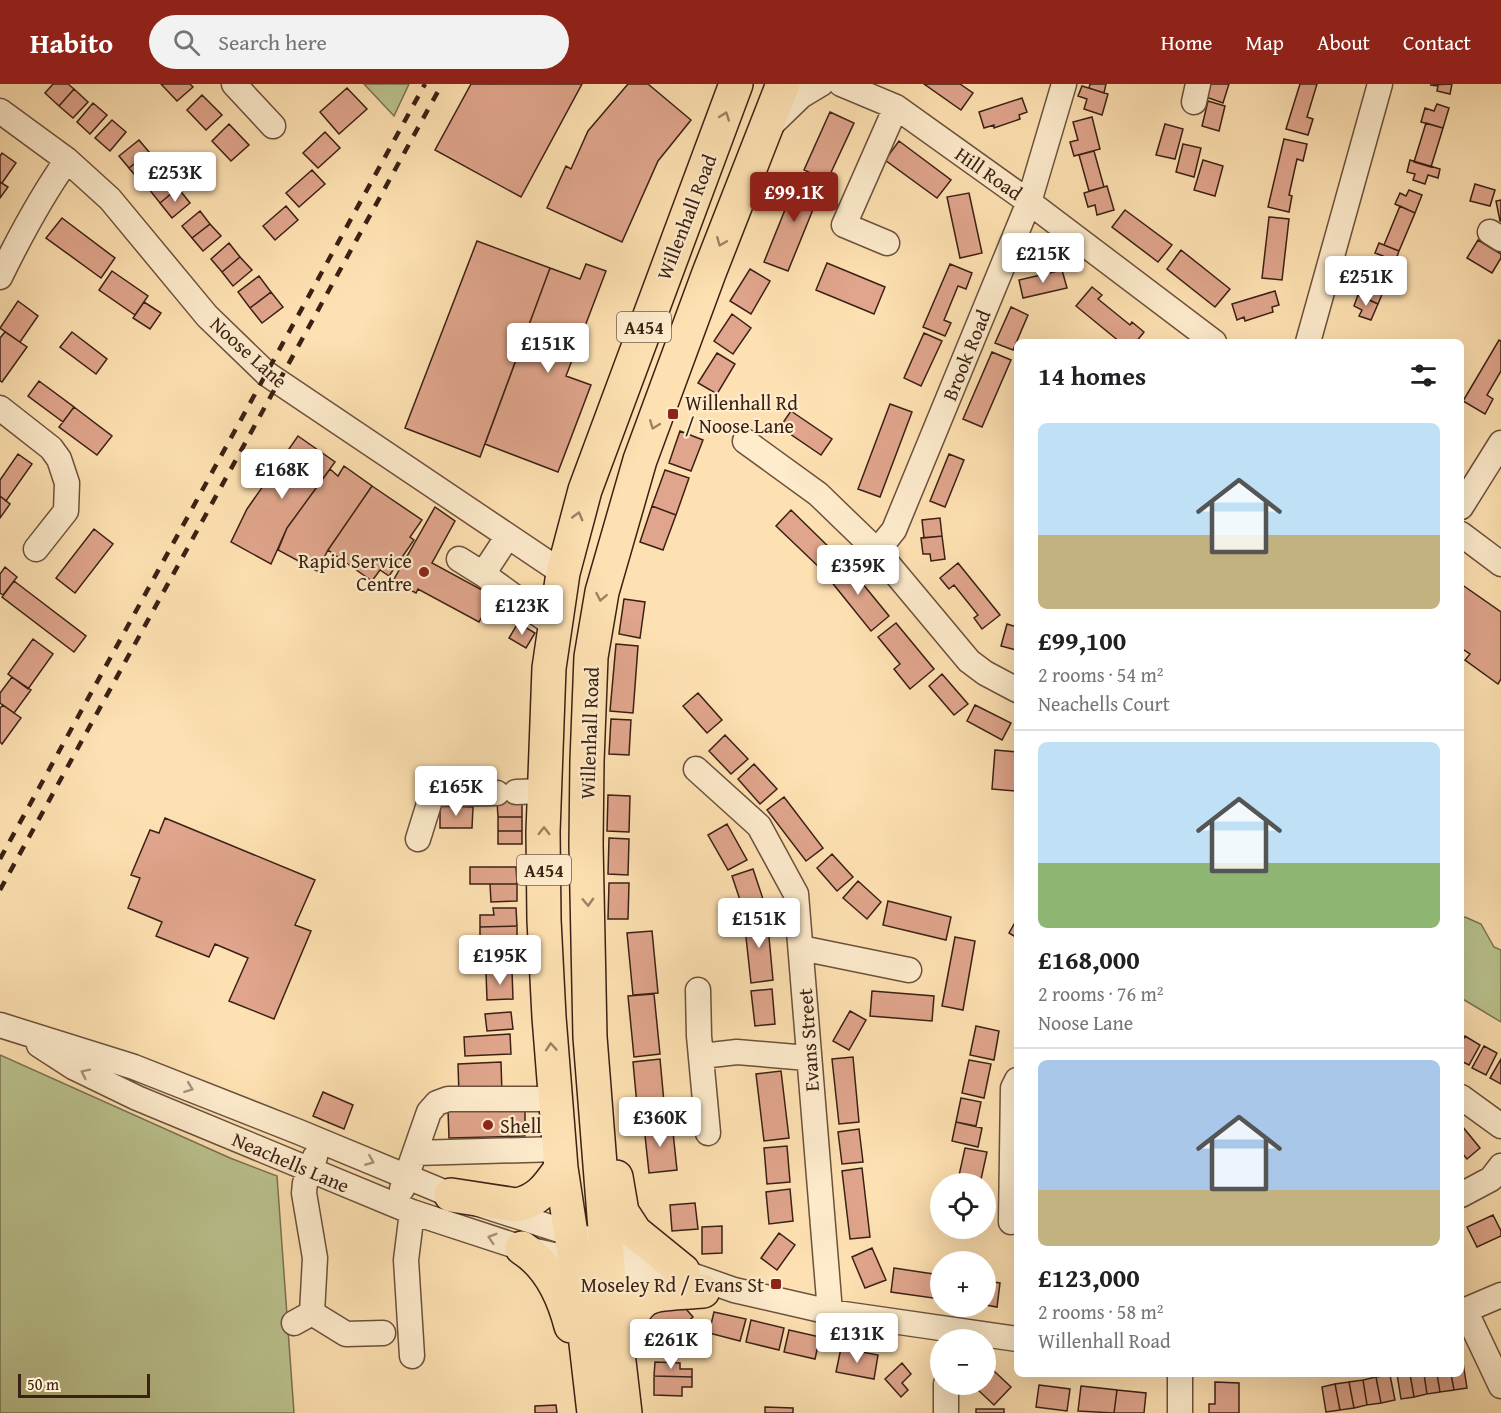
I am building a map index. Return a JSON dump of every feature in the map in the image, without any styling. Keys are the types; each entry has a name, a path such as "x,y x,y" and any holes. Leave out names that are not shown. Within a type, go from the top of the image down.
{"highway":[{"name":"Willenhall Road","path":"592,1413 581,1300 560,1159 544,920 519,792 549,668 562,573 585,490 736,84"},
{"name":"Willenhall Road","path":"625,1413 607,1256 590,1037 586,844 591,657 602,592 640,460 709,273 783,84"},
{"path":"590,1037 603,1075 622,1212 635,1232 707,1284"},
{"path":"451,1195 516,1204 527,1203 543,1192 560,1159"},
{"path":"522,1248 534,1255 546,1268 562,1298 571,1323 592,1413"},
{"path":"618,1352 632,1312 642,1300 652,1295 707,1284"}],"street":[{"path":"234,84 273,126"},
{"path":"766,129 801,96 821,84"},
{"name":"Hill Road","path":"842,84 896,107 1029,202 1210,339"},
{"name":"Brook Road","path":"877,551 894,530 1029,202 1064,84"},
{"path":"1309,339 1380,84"},
{"path":"887,243 844,225 896,107"},
{"name":"Noose Lane","path":"0,111 67,160 110,200 207,316 267,374 562,573"},
{"path":"0,277 21,232 67,160"},
{"path":"0,408 51,448 67,483 66,511 36,549"},
{"path":"745,441 819,494 877,551 969,661 985,673 1014,688"},
{"path":"1464,502 1501,443"},
{"path":"483,574 508,536"},
{"path":"1464,536 1501,564"},
{"path":"459,559 555,626"},
{"name":"Evans Street","path":"696,769 759,826 795,894 831,1312"},
{"path":"418,839 432,794 519,792"},
{"path":"801,948 909,970"},
{"path":"698,990 708,1133"},
{"name":"Neachells Lane","path":"11,1030 134,1067 322,1141 573,1247"},
{"name":"Neachells Lane","path":"11,1030 73,1067 124,1092 404,1209 522,1248 573,1247"},
{"path":"701,1046 737,1052 808,1058"},
{"path":"124,1092 134,1067"},
{"path":"1011,1222 1014,1086"},
{"path":"412,1356 404,1209 407,1176 429,1112 437,1102 448,1099 555,1098"},
{"path":"1464,1099 1501,1126"},
{"path":"322,1141 309,1170 304,1193 315,1258 311,1320 345,1334 383,1333"},
{"path":"415,1153 560,1159"},
{"path":"1464,1193 1491,1179 1501,1166"},
{"path":"573,1247 707,1284 930,1332"},
{"path":"1464,1311 1501,1295"},
{"path":"1464,1313 1501,1386"},
{"path":"996,1339 1014,1340"},
{"path":"1180,1377 1180,1413"},
{"path":"946,1395 946,1413"}],"green space":[{"path":"364,84 409,84 394,116"},
{"path":"1464,918 1481,924 1494,947 1501,950 1501,1022 1464,1000"},
{"path":"0,1055 230,1158 277,1176 294,1413 0,1413"}],"building":[{"path":"53,84 68,84 74,89 59,106 45,93"},
{"path":"161,84 190,84 193,87 177,101"},
{"path":"471,84 582,84 521,197 435,150"},
{"path":"628,84 648,84 691,120 658,161 622,242 547,208 566,166 571,169 588,131"},
{"path":"924,84 960,84 973,93 961,110"},
{"path":"1090,84 1106,84 1104,93 1089,88"},
{"path":"1209,84 1229,84 1223,103 1206,97"},
{"path":"1300,84 1317,84 1307,117 1313,119 1308,135 1286,129"},
{"path":"1452,84 1450,94 1437,91 1438,86 1430,85"},
{"path":"1082,86 1108,94 1102,115 1084,109 1087,99 1078,96"},
{"path":"347,88 367,109 339,134 320,112"},
{"path":"74,89 88,102 73,118 59,106"},
{"path":"202,95 222,115 206,130 187,110"},
{"path":"1022,98 1027,112 1019,115 1020,119 994,128 994,125 984,128 979,112"},
{"path":"1208,101 1225,106 1219,131 1202,126"},
{"path":"93,103 107,115 90,134 77,122"},
{"path":"1437,104 1449,108 1443,128 1421,122 1425,108 1434,111"},
{"path":"830,112 854,123 827,181 804,170"},
{"path":"1092,117 1100,149 1074,156 1070,142 1078,140 1073,122"},
{"path":"112,120 126,132 110,151 95,138"},
{"path":"1426,123 1443,128 1431,167 1414,162"},
{"path":"229,124 249,145 231,161 212,141"},
{"path":"1165,124 1183,129 1175,159 1156,155"},
{"path":"325,132 340,148 318,168 303,153"},
{"path":"1284,139 1307,144 1303,161 1297,159 1289,195 1292,196 1289,212 1268,207"},
{"path":"139,140 149,152 129,168 119,156"},
{"path":"899,141 951,180 937,198 885,160"},
{"path":"1183,144 1201,148 1194,177 1176,172"},
{"path":"1094,151 1104,187 1089,191 1079,155"},
{"path":"149,152 159,164 139,180 129,168"},
{"path":"2,153 16,163 2,183 0,182 0,156"},
{"path":"1203,160 1223,166 1215,196 1194,190"},
{"path":"1410,160 1440,169 1438,178 1428,175 1425,184 1413,180 1415,174 1407,172"},
{"path":"312,170 325,184 299,207 286,193"},
{"path":"166,174 178,188 160,203 148,188"},
{"path":"799,175 823,185 788,271 764,262"},
{"path":"0,182 8,187 0,198"},
{"path":"1475,184 1495,190 1490,206 1470,201"},
{"path":"1107,186 1114,210 1097,215 1095,205 1088,207 1084,193"},
{"path":"178,188 190,203 172,218 160,203"},
{"path":"1409,190 1422,195 1415,213 1395,204 1400,193 1406,196"},
{"path":"969,193 982,253 960,258 947,197"},
{"path":"1501,200 1501,221 1500,221 1496,201"},
{"path":"286,206 298,220 275,240 263,226"},
{"path":"1400,206 1415,213 1399,251 1384,245"},
{"path":"1125,210 1172,245 1158,262 1112,227"},
{"path":"200,211 210,224 192,238 182,226"},
{"path":"1269,217 1289,219 1282,280 1262,278"},
{"path":"62,218 115,258 101,278 46,238"},
{"path":"210,224 221,236 203,251 192,238"},
{"path":"1478,240 1501,254 1492,273 1467,258"},
{"path":"477,241 550,268 480,457 405,428"},
{"path":"229,243 240,257 222,272 211,259"},
{"path":"1379,243 1399,251 1393,267 1381,262 1383,256 1375,253"},
{"path":"1181,250 1230,289 1215,307 1167,269"},
{"path":"240,257 252,270 233,286 222,272"},
{"path":"827,263 885,287 874,314 816,290"},
{"path":"586,264 606,271 566,376 591,385 558,472 485,444 550,268 580,279"},
{"path":"950,264 972,273 966,289 958,286 944,320 951,323 945,336 923,327"},
{"path":"750,269 770,281 751,314 730,301"},
{"path":"1062,270 1067,288 1023,298 1019,280"},
{"path":"112,271 148,296 135,315 99,290"},
{"path":"1374,274 1388,280 1378,304 1363,297"},
{"path":"259,276 271,292 250,308 238,292"},
{"path":"1092,287 1102,295 1098,299 1130,325 1132,322 1144,332 1138,339 1116,339 1076,306"},
{"path":"1275,291 1279,305 1272,307 1273,312 1245,321 1244,317 1237,320 1232,304"},
{"path":"271,292 283,307 262,323 250,308"},
{"path":"1358,295 1378,304 1371,320 1359,316 1362,310 1354,306"},
{"path":"18,301 38,316 20,342 0,328"},
{"path":"144,302 161,313 150,329 133,318"},
{"path":"1011,307 1028,315 1018,339 1014,339 1013,350 995,343"},
{"path":"732,314 751,328 733,354 714,341"},
{"path":"5,332 27,347 2,382 0,381 0,338"},
{"path":"72,332 107,359 96,374 60,347"},
{"path":"924,333 942,341 921,386 904,378"},
{"path":"1499,340 1501,341 1501,371 1487,395 1493,399 1485,414 1464,402"},
{"path":"992,352 1011,360 982,427 963,419"},
{"path":"717,353 735,364 717,394 698,383"},
{"path":"39,381 74,407 63,422 28,396"},
{"path":"890,404 912,412 880,497 858,489"},
{"path":"74,407 112,436 97,455 59,427"},
{"path":"791,411 832,439 821,455 780,427"},
{"path":"680,431 703,440 691,471 669,463"},
{"path":"298,436 335,462 287,528 271,564 231,542 247,509"},
{"path":"18,454 32,464 6,501 0,496 0,480"},
{"path":"949,454 964,460 945,507 930,501"},
{"path":"344,466 372,486 328,550 317,571 278,550 287,528 330,469 338,476"},
{"path":"665,470 689,478 676,515 652,506"},
{"path":"372,486 422,520 410,537 414,540 389,576 380,570 372,581 328,550"},
{"path":"0,496 10,504 0,518"},
{"path":"652,506 676,515 663,550 640,542"},
{"name":"Rapid Service Centre","path":"435,507 455,521 432,563 493,596 479,622 418,589 416,593 393,581"},
{"path":"791,510 836,554 821,569 776,526"},
{"path":"940,518 942,536 924,538 922,520"},
{"path":"94,529 113,544 75,593 56,578"},
{"path":"942,536 945,559 931,561 930,554 923,554 921,538"},
{"path":"844,561 889,616 871,631 826,575"},
{"path":"958,563 1000,615 982,629 974,618 978,615 954,585 949,589 940,578"},
{"path":"5,567 17,577 3,595 0,593 0,574"},
{"path":"14,581 86,636 74,652 2,597"},
{"path":"1464,586 1501,612 1501,679 1498,684 1465,660 1470,654 1464,650"},
{"path":"624,599 645,602 640,638 619,634"},
{"path":"518,623 535,633 526,648 509,638"},
{"path":"896,623 934,669 910,689 894,669 900,664 878,637"},
{"path":"1007,624 1014,626 1014,649 1001,646"},
{"path":"33,639 53,654 28,689 8,674"},
{"path":"616,644 638,646 633,713 610,711"},
{"path":"942,674 968,704 954,715 929,686"},
{"path":"12,677 31,690 14,713 0,703 0,693"},
{"path":"698,693 722,720 707,733 683,706"},
{"path":"3,705 21,718 2,744 0,742 0,708"},
{"path":"975,705 1011,723 1002,740 967,721"},
{"path":"611,719 631,720 629,755 609,754"},
{"path":"725,735 748,759 731,774 709,751"},
{"path":"995,750 1014,752 1014,791 992,789"},
{"path":"754,764 777,789 760,804 738,779"},
{"path":"608,795 630,796 629,832 607,831"},
{"path":"784,797 823,848 806,861 767,810"},
{"path":"497,801 522,801 522,817 498,817"},
{"path":"440,806 473,807 472,828 440,828"},
{"path":"498,817 522,817 522,831 498,831"},
{"path":"165,818 315,880 295,925 311,931 274,1019 229,1001 248,958 215,944 209,957 156,936 162,922 128,908 140,878 131,875 150,830 159,833"},
{"path":"727,824 747,860 728,870 708,835"},
{"path":"498,831 522,831 522,844 498,844"},
{"path":"609,838 629,839 628,875 608,874"},
{"path":"832,854 853,877 837,891 817,868"},
{"path":"470,867 516,867 517,884 470,884"},
{"path":"753,869 765,905 744,912 732,876"},
{"path":"858,881 881,902 867,919 843,898"},
{"path":"609,883 629,883 628,919 608,919"},
{"path":"490,884 517,884 517,901 491,902"},
{"path":"888,901 951,917 946,940 883,925"},
{"path":"493,908 516,908 517,926 480,927 480,915 494,915"},
{"path":"767,916 773,980 751,983 744,919"},
{"path":"1014,924 1014,936 1009,933"},
{"path":"517,926 517,942 495,943 495,936 480,936 480,927"},
{"path":"652,931 658,993 633,995 627,933"},
{"path":"955,937 975,941 963,1010 942,1006"},
{"path":"517,942 518,957 479,958 478,943"},
{"path":"512,971 513,999 487,1000 486,972"},
{"path":"772,989 775,1024 755,1026 751,991"},
{"path":"872,991 934,996 932,1021 870,1016"},
{"path":"654,994 660,1054 634,1057 628,996"},
{"path":"850,1011 866,1020 849,1050 833,1041"},
{"path":"511,1012 513,1029 487,1031 485,1014"},
{"path":"976,1026 999,1031 994,1060 970,1055"},
{"path":"510,1034 511,1054 465,1056 464,1037"},
{"path":"1465,1036 1480,1045 1469,1065 1464,1062"},
{"path":"1484,1046 1497,1053 1486,1075 1472,1068"},
{"path":"853,1057 859,1122 839,1124 832,1059"},
{"path":"660,1059 666,1124 639,1127 633,1062"},
{"path":"1501,1059 1501,1084 1490,1078"},
{"path":"969,1060 991,1064 984,1098 962,1093"},
{"path":"501,1062 502,1094 459,1095 458,1064"},
{"path":"781,1071 789,1138 764,1141 756,1074"},
{"path":"323,1092 353,1105 344,1129 313,1116"},
{"path":"961,1098 981,1102 976,1126 956,1122"},
{"path":"525,1108 525,1136 449,1138 448,1110"},
{"path":"956,1122 982,1128 978,1147 952,1141"},
{"path":"672,1123 677,1170 649,1173 644,1126"},
{"path":"1464,1128 1480,1148 1467,1159 1464,1156"},
{"path":"859,1129 863,1162 842,1164 838,1132"},
{"path":"787,1146 790,1182 767,1184 764,1148"},
{"path":"965,1148 987,1152 982,1173 960,1173"},
{"path":"862,1168 870,1237 850,1239 842,1171"},
{"path":"790,1189 793,1221 769,1224 766,1192"},
{"path":"695,1203 698,1229 672,1231 670,1205"},
{"path":"1493,1215 1501,1236 1477,1247 1467,1227"},
{"path":"722,1226 722,1253 702,1254 702,1227"},
{"path":"779,1233 795,1245 777,1270 761,1258"},
{"path":"872,1248 886,1280 865,1288 852,1257"},
{"path":"894,1268 930,1273 930,1298 891,1292"},
{"path":"996,1282 1000,1283 996,1307"},
{"path":"679,1301 693,1317 656,1348 644,1334 653,1326 647,1319 666,1302"},
{"path":"714,1312 746,1319 740,1341 709,1333"},
{"path":"751,1320 784,1328 779,1350 746,1342"},
{"path":"789,1330 820,1337 815,1359 784,1352"},
{"path":"841,1348 878,1355 874,1379 836,1372"},
{"path":"655,1362 680,1363 680,1369 692,1369 692,1377 654,1376"},
{"path":"902,1363 911,1374 902,1383 908,1390 901,1397 885,1379"},
{"path":"1464,1369 1467,1388 1454,1390 1452,1377 1464,1377"},
{"path":"996,1373 1011,1387 994,1405 983,1395 996,1395"},
{"path":"654,1376 692,1377 692,1387 682,1387 682,1396 654,1395"},
{"path":"1376,1377 1390,1377 1395,1400 1381,1403"},
{"path":"1376,1377 1381,1403 1367,1405 1363,1380"},
{"path":"1397,1377 1411,1377 1414,1397 1401,1399"},
{"path":"1411,1377 1424,1377 1427,1394 1414,1397"},
{"path":"1424,1377 1438,1377 1440,1392 1427,1394"},
{"path":"1438,1377 1452,1377 1454,1390 1440,1392"},
{"path":"1363,1380 1367,1405 1354,1408 1349,1382"},
{"path":"1215,1382 1239,1383 1239,1413 1209,1413 1209,1404 1215,1404"},
{"path":"1349,1382 1354,1408 1340,1410 1335,1384"},
{"path":"1335,1384 1340,1410 1326,1412 1322,1387"},
{"path":"1039,1385 1070,1389 1067,1411 1036,1407"},
{"path":"1081,1386 1117,1390 1114,1413 1078,1411"},
{"path":"1117,1390 1146,1393 1144,1413 1114,1413"},
{"path":"556,1405 557,1413 535,1413 535,1406"},
{"path":"765,1407 793,1408 793,1413 765,1413"},
{"path":"976,1409 1004,1409 1004,1413 976,1413"}],"railway":[{"path":"0,859 425,84"},
{"path":"0,890 442,84"}],"place":[{"name":"Willenhall Rd / Noose Lane","path":"673,414"},
{"name":"Rapid Service Centre","path":"424,572"},
{"name":"Shell","path":"488,1125"},
{"name":"Moseley Rd / Evans St","path":"776,1284"}]}
